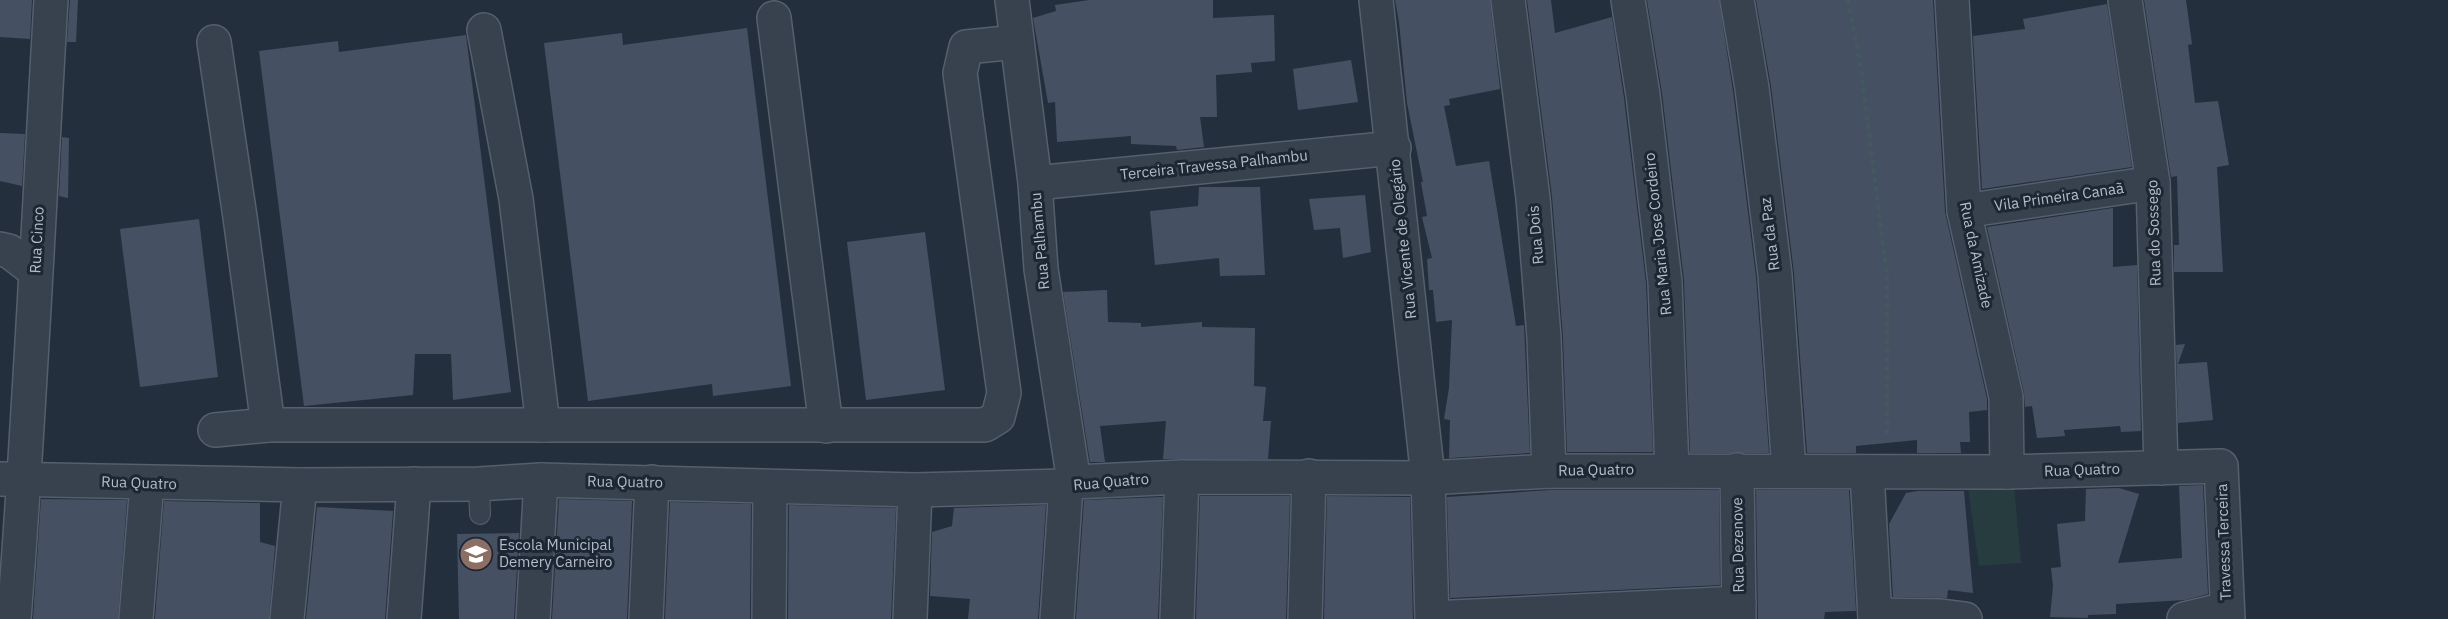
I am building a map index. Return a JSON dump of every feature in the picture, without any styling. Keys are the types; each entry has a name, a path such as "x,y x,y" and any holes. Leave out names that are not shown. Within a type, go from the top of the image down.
{"street":[{"name":"Rua Cinco","path":"14,619 13,479 35,271 51,0"},
{"name":"Rua Palhambu","path":"1012,0 1035,183 1041,269 1070,484 1057,619"},
{"name":"Rua Vicente de Olegário","path":"1376,0 1394,147 1428,478 1432,619"},
{"name":"Rua Dois","path":"1508,0 1533,198 1544,338 1549,471"},
{"name":"Rua Maria Jose Cordeiro","path":"1628,0 1643,95 1665,282 1672,470"},
{"name":"Rua da Paz","path":"1737,0 1752,88 1775,276 1789,470"},
{"name":"Rua da Amizade","path":"1952,0 1964,211 2007,397 2007,472"},
{"name":"Rua do Sossego","path":"2125,0 2153,183 2161,468"},
{"path":"774,18 826,426"},
{"path":"484,30 516,199 543,425"},
{"path":"214,42 268,425"},
{"path":"215,430 268,425 985,425 998,417 1004,393 960,73 966,46 1017,42"},
{"name":"Terceira Travessa Palhambu","path":"1035,183 1394,147"},
{"name":"Vila Primeira Canaã","path":"1964,211 2153,183"},
{"path":"0,249 9,251 35,271"},
{"name":"Rua Quatro","path":"13,479 300,485 414,484 480,499 541,480 915,490 1182,477 1428,478 1549,471 1672,470 2007,472 2221,466"},
{"name":"Travessa Terceira","path":"2221,466 2227,614"},
{"name":"Rua Dezenove","path":"1737,471 1739,611"},
{"path":"1877,472 1875,617 1941,616 1965,619"},
{"path":"1305,619 1309,476"},
{"path":"1177,619 1182,477"},
{"path":"533,619 541,480"},
{"path":"646,619 652,482"},
{"path":"136,619 147,483"},
{"path":"404,619 414,484"},
{"path":"287,619 300,485"},
{"path":"769,619 770,487"},
{"path":"910,619 915,490"},
{"path":"1432,619 1739,611"},
{"path":"2184,619 2227,614"}],"path":[{"path":"1848,0 1861,68 1887,278 1877,472"}],"green space":[{"path":"1967,481 2014,486 2021,563 1979,566"}],"building":[{"path":"0,0 32,0 30,39 0,37"},
{"path":"70,0 78,0 76,42 67,42"},
{"path":"1089,0 1213,0 1213,18 1274,15 1275,61 1251,63 1252,72 1216,75 1217,117 1200,117 1204,147 1177,150 1176,146 1131,144 1131,136 1057,142 1055,102 1048,103 1033,18 1056,11 1055,5"},
{"path":"1395,0 1490,0 1500,89 1449,99 1450,105 1444,106 1456,166 1489,161 1516,326 1524,325 1530,453 1449,458 1450,420 1444,419 1449,388 1452,320 1436,322 1433,290 1429,290 1427,259 1432,258 1422,217 1427,216 1421,182 1423,182 1407,103"},
{"path":"1527,0 1551,0 1555,33 1612,17 1646,283 1653,452 1567,452 1563,337 1552,196"},
{"path":"1647,0 1719,0 1733,91 1756,277 1769,453 1690,453 1684,280 1662,93"},
{"path":"1756,0 1933,0 1945,212 1987,399 1987,410 1969,412 1970,442 1960,442 1961,453 1917,453 1917,440 1856,446 1856,453 1807,453 1794,273 1771,86"},
{"path":"2144,0 2186,0 2192,44 2188,45 2195,103 2218,101 2229,165 2217,167 2223,272 2174,272 2174,245 2179,245 2177,176 2171,177"},
{"path":"2107,4 2132,167 1982,189 1973,36 2025,29 2023,19"},
{"path":"747,28 791,386 713,396 712,384 588,401 544,43 622,33 623,45"},
{"path":"466,35 511,392 453,400 451,354 415,354 413,395 304,406 259,51 338,41 339,52"},
{"path":"1351,60 1358,102 1298,110 1293,69"},
{"path":"0,133 25,134 22,186 0,181"},
{"path":"62,137 69,138 68,198 59,196"},
{"path":"1199,187 1260,187 1265,275 1220,276 1219,258 1155,265 1150,211 1198,206"},
{"path":"1365,195 1371,252 1343,258 1340,228 1314,230 1309,199"},
{"path":"2113,208 2113,267 2137,265 2141,431 2121,432 2120,426 2064,430 2065,436 2037,438 2032,406 2025,407 2024,393 1987,227"},
{"path":"199,219 218,377 140,387 120,229"},
{"path":"925,232 945,390 866,400 847,242"},
{"path":"1107,290 1108,322 1141,323 1141,327 1202,322 1202,327 1255,328 1254,386 1266,387 1263,421 1271,421 1268,459 1163,459 1166,421 1100,426 1105,462 1090,462 1063,292"},
{"path":"2185,344 2178,364 2207,362 2213,420 2178,423 2176,345"},
{"path":"2203,485 2208,594 2185,600 2116,604 2116,614 2088,615 2088,618 2050,617 2053,586 2051,568 2061,567 2057,524 2085,521 2086,489 2119,488 2139,494 2118,563 2182,558 2179,486"},
{"path":"1550,490 1719,490 1720,585 1450,598 1447,497"},
{"path":"1756,490 1849,490 1856,611 1825,612 1824,619 1758,619"},
{"path":"1964,491 1973,593 1948,590 1947,598 1893,597 1889,524 1906,493"},
{"path":"1200,496 1290,496 1286,619 1196,619"},
{"path":"1327,496 1410,497 1413,619 1324,619"},
{"path":"1163,497 1158,619 1076,619 1084,500"},
{"path":"41,499 127,500 118,619 33,619"},
{"path":"559,499 632,501 627,619 552,619"},
{"path":"164,501 260,503 260,542 275,546 269,619 155,619"},
{"path":"670,502 751,504 750,619 665,619"},
{"path":"789,505 896,508 891,619 788,619"},
{"path":"1046,505 1038,619 968,619 970,599 930,596 932,532 952,526 954,508"},
{"path":"317,507 393,511 385,619 306,619"},
{"path":"519,533 514,619 459,619 457,534"}],"place":[{"name":"Escola Municipal Demery Carneiro","path":"476,554"}]}
